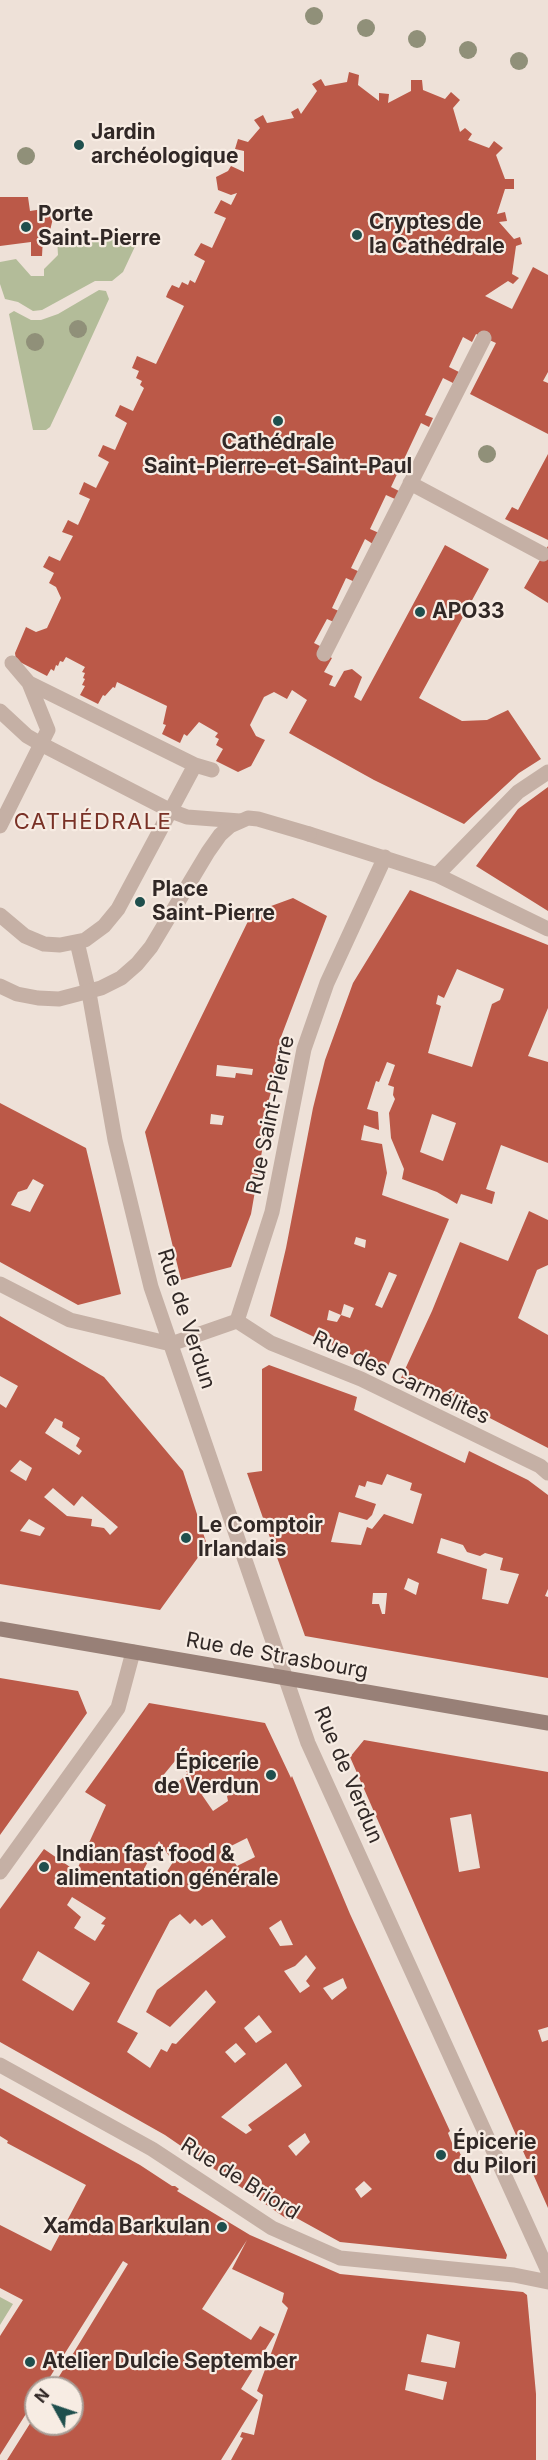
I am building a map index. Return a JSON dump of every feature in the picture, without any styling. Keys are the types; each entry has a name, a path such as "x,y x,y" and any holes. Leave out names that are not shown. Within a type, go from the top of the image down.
{"main road":[{"name":"Rue de Strasbourg","path":"0,1629 548,1723"}],"street":[{"path":"324,654 484,338"},
{"path":"410,483 543,554"},
{"path":"0,826 48,730 29,683 12,663"},
{"path":"29,683 195,765 212,770"},
{"path":"0,711 27,736 171,811 187,817 240,821 258,819 385,857 437,875 548,929"},
{"path":"0,915 25,936 44,944 60,945 85,940 104,926 118,909 195,765"},
{"path":"437,875 518,792 548,772"},
{"path":"0,986 16,994 59,999 89,993 121,978 151,947 220,835 240,821"},
{"name":"Rue Saint-Pierre","path":"237,1321 272,1212 304,1049 327,982 385,857"},
{"path":"77,942 89,993"},
{"name":"Rue de Verdun","path":"89,993 115,1140 150,1287 287,1680 318,1766 548,2271"},
{"path":"0,1284 70,1320 171,1344 237,1321"},
{"name":"Rue des Carmélites","path":"237,1321 271,1343 362,1380 540,1466 548,1473"},
{"path":"0,1872 118,1708 133,1652"},
{"name":"Rue de Briord","path":"0,2065 152,2150 272,2228 340,2258 514,2275 548,2282"}],"green space":[{"path":"57,238 138,240 123,272 112,281 95,281 42,310 33,311 18,302 5,299 0,284 0,262 16,259 31,276 44,276 44,269 58,255"},
{"path":"99,290 106,291 109,299 50,427 46,430 33,430 9,314 14,311 31,320 41,320 58,314"},
{"path":"0,2297 13,2304 0,2325"}],"building":[{"name":"Cathédrale Saint-Pierre-et-Saint-Paul","path":"349,72 359,75 358,85 379,101 379,93 389,94 388,103 411,91 411,80 422,80 423,90 445,99 451,92 460,100 453,108 460,132 465,128 472,134 468,140 489,148 494,141 503,148 496,155 505,179 514,179 514,189 505,189 497,214 505,212 507,221 499,222 514,239 520,237 522,244 516,246 512,274 519,278 513,284 508,281 485,296 512,309 533,267 548,275 548,372 543,381 548,383 548,434 470,394 496,343 476,334 472,342 463,337 449,367 459,372 453,383 443,378 425,415 433,418 429,427 421,423 391,487 399,491 395,499 386,495 370,529 379,533 373,544 365,539 351,568 360,572 355,582 346,578 332,608 341,612 336,623 327,619 314,643 322,647 324,654 332,658 324,672 333,676 329,685 335,687 344,671 352,669 362,677 354,697 361,701 445,545 489,569 419,698 462,721 487,720 508,710 541,759 519,773 464,824 374,780 289,733 307,700 292,690 287,699 274,692 264,697 250,725 256,736 265,740 251,766 238,772 216,761 223,749 216,745 219,739 215,737 218,733 199,722 187,736 184,734 180,743 162,734 166,725 163,724 167,706 117,682 115,688 113,687 105,696 103,695 98,704 80,695 85,686 82,685 85,673 82,672 85,667 66,657 63,662 60,661 58,666 56,665 54,671 51,669 47,676 16,660 15,653 26,627 36,632 47,628 61,598 56,587 49,583 54,573 43,567 49,556 60,561 73,536 62,532 68,520 78,525 90,499 79,494 84,482 96,488 109,462 98,456 103,445 115,450 127,423 115,416 120,405 133,411 144,388 140,385 142,381 136,378 139,371 132,368 137,356 156,364 184,306 166,297 168,292 172,285 179,288 182,282 188,285 190,280 195,283 205,261 194,255 201,243 212,248 226,218 214,213 221,200 231,205 237,193 231,195 218,190 216,177 228,171 231,166 244,172 244,151 235,149 238,139 248,142 260,128 254,120 263,115 267,123 294,118 291,112 298,108 301,114 317,91 312,84 321,79 325,86 347,82"},
{"name":"Porte Saint-Pierre","path":"0,197 28,197 30,211 43,209 60,214 59,219 53,218 49,235 43,238 42,256 31,256 31,242 0,246"},
{"path":"548,454 548,540 505,519 512,507 518,510"},
{"path":"548,546 548,603 524,588"},
{"path":"548,787 548,911 476,866 518,809"},
{"path":"410,890 548,945 548,1008 528,1056 548,1062 548,1163 501,1145 486,1189 495,1192 492,1204 461,1194 457,1204 437,1192 402,1179 404,1169 391,1138 389,1113 395,1099 394,1087 388,1085 395,1065 387,1062 379,1082 376,1081 367,1109 378,1112 379,1130 364,1125 361,1140 382,1144 387,1173 382,1195 449,1219 386,1371 270,1316 286,1248 313,1108 325,1060 353,983","holes":["457,969 504,989 500,1000 492,1004 472,1067 428,1053 441,1006 436,1004 438,995 444,998","432,1114 456,1123 443,1161 420,1152","356,1237 366,1240 365,1248 354,1244","389,1272 397,1275 382,1308 375,1305","344,1304 354,1308 350,1318 341,1315","329,1310 341,1315 337,1322 327,1320"]},
{"path":"293,898 327,916 281,1037 283,1038 274,1081 261,1128 266,1128 251,1214 231,1267 181,1280 145,1132 252,913","holes":["217,1065 253,1069 252,1075 236,1073 235,1078 216,1076","211,1114 224,1116 222,1125 210,1124"]},
{"path":"0,1103 86,1148 121,1294 78,1305 0,1262","holes":["33,1179 44,1185 30,1212 11,1205 18,1192 27,1189"]},
{"path":"529,1211 548,1220 548,1265 537,1270 518,1318 548,1335 548,1448 447,1396 401,1378 460,1242 508,1261"},
{"path":"0,1316 104,1377 183,1471 207,1545 160,1610 0,1584 0,1404 6,1408 18,1386 0,1376","holes":["55,1418 63,1422 62,1427 80,1438 76,1446 82,1451 79,1455 45,1433","20,1460 32,1468 26,1481 10,1471","53,1488 74,1506 82,1496 118,1527 110,1535 104,1528 91,1526 92,1519 67,1516 44,1497","29,1519 45,1528 40,1536 20,1531"]},
{"path":"269,1365 357,1397 354,1410 465,1463 469,1451 528,1480 548,1495 548,1589 545,1596 548,1597 548,1678 305,1636 247,1473 262,1471 262,1369","holes":["387,1474 412,1483 410,1490 422,1494 413,1524 384,1514 372,1529 367,1527 361,1545 331,1542 339,1512 367,1520 372,1515 376,1504 355,1497 359,1485 365,1487 367,1481 382,1485","441,1538 463,1545 467,1552 480,1556 485,1553 503,1558 500,1570 519,1574 508,1604 482,1599 487,1569 437,1553","408,1578 419,1583 416,1595 404,1589","373,1593 387,1593 385,1614 382,1614 379,1604 372,1604"]},
{"path":"0,1678 78,1691 87,1713 0,1835"},
{"path":"149,1703 265,1723 291,1778 292,1776 350,1914 450,2131 448,2133 456,2153 459,2151 507,2255 506,2259 340,2242 291,2215 287,2219 165,2135 0,2042 0,1909 44,1849 70,1867 75,1874 106,1805 85,1792","holes":["175,1761 188,1773 172,1788 161,1778","233,1779 238,1790 227,1796 228,1801 213,1811 202,1795","247,1838 255,1857 237,1866 225,1849","159,1841 173,1862 163,1878 144,1869","72,1897 106,1918 101,1924 105,1925 95,1941 74,1928 81,1917 67,1905","180,1914 190,1924 195,1919 202,1926 212,1919 226,1937 157,1990 146,2012 170,2027 206,1990 216,2002 176,2044 172,2043 167,2052 161,2049 150,2068 127,2052 138,2033 117,2022 170,1921","281,1920 293,1945 280,1946 269,1928","38,1951 90,1983 73,2011 22,1980","306,1955 316,1968 306,1981 310,1986 300,1993 284,1971 295,1966","343,1978 347,1988 332,2000 323,1988","259,2015 272,2032 256,2043 244,2028","236,2043 246,2054 235,2063 225,2052","286,2063 302,2086 248,2125 252,2130 246,2134 221,2117","305,2133 310,2142 296,2156 288,2146","364,2181 372,2189 361,2198 355,2189"]},
{"path":"364,1740 548,1772 548,2027 538,2030 542,2042 548,2040 548,2208 350,1757","holes":["471,1814 480,1868 459,1872 450,1818"]},
{"path":"0,2088 140,2165 175,2186 179,2189 177,2191 250,2235 340,2274 523,2292 527,2295 536,2394 536,2460 231,2460 243,2438 240,2437 242,2432 254,2435 263,2395 257,2391 288,2308 282,2302 284,2293 232,2269 247,2240 202,2309 251,2340 260,2326 275,2334 241,2389 258,2400 221,2460 7,2460 24,2433 24,2436 84,2436 84,2376 59,2376 128,2264 123,2261 51,2376 24,2376 24,2417 0,2455 0,2336 23,2300 0,2288 0,2225 51,2251 86,2185 7,2143 8,2141 0,2136","holes":["427,2334 460,2342 455,2368 421,2362","408,2374 447,2382 443,2400 405,2390"]}],"place":[{"name":"Jardin archéologique","path":"79,145"},
{"name":"Porte Saint-Pierre","path":"26,227"},
{"name":"Cryptes de la Cathédrale","path":"357,235"},
{"name":"Cathédrale Saint-Pierre-et-Saint-Paul","path":"278,421"},
{"name":"APO33","path":"420,612"},
{"name":"Place Saint-Pierre","path":"140,902"},
{"name":"Le Comptoir Irlandais","path":"186,1538"},
{"name":"Épicerie de Verdun","path":"271,1775"},
{"name":"Indian fast food & alimentation générale","path":"44,1867"},
{"name":"Épicerie du Pilori","path":"441,2155"},
{"name":"Xamda Barkulan","path":"222,2227"},
{"name":"Atelier Dulcie September","path":"30,2362"}],"district":[{"name":"CATHÉDRALE","path":"93,822"}]}
